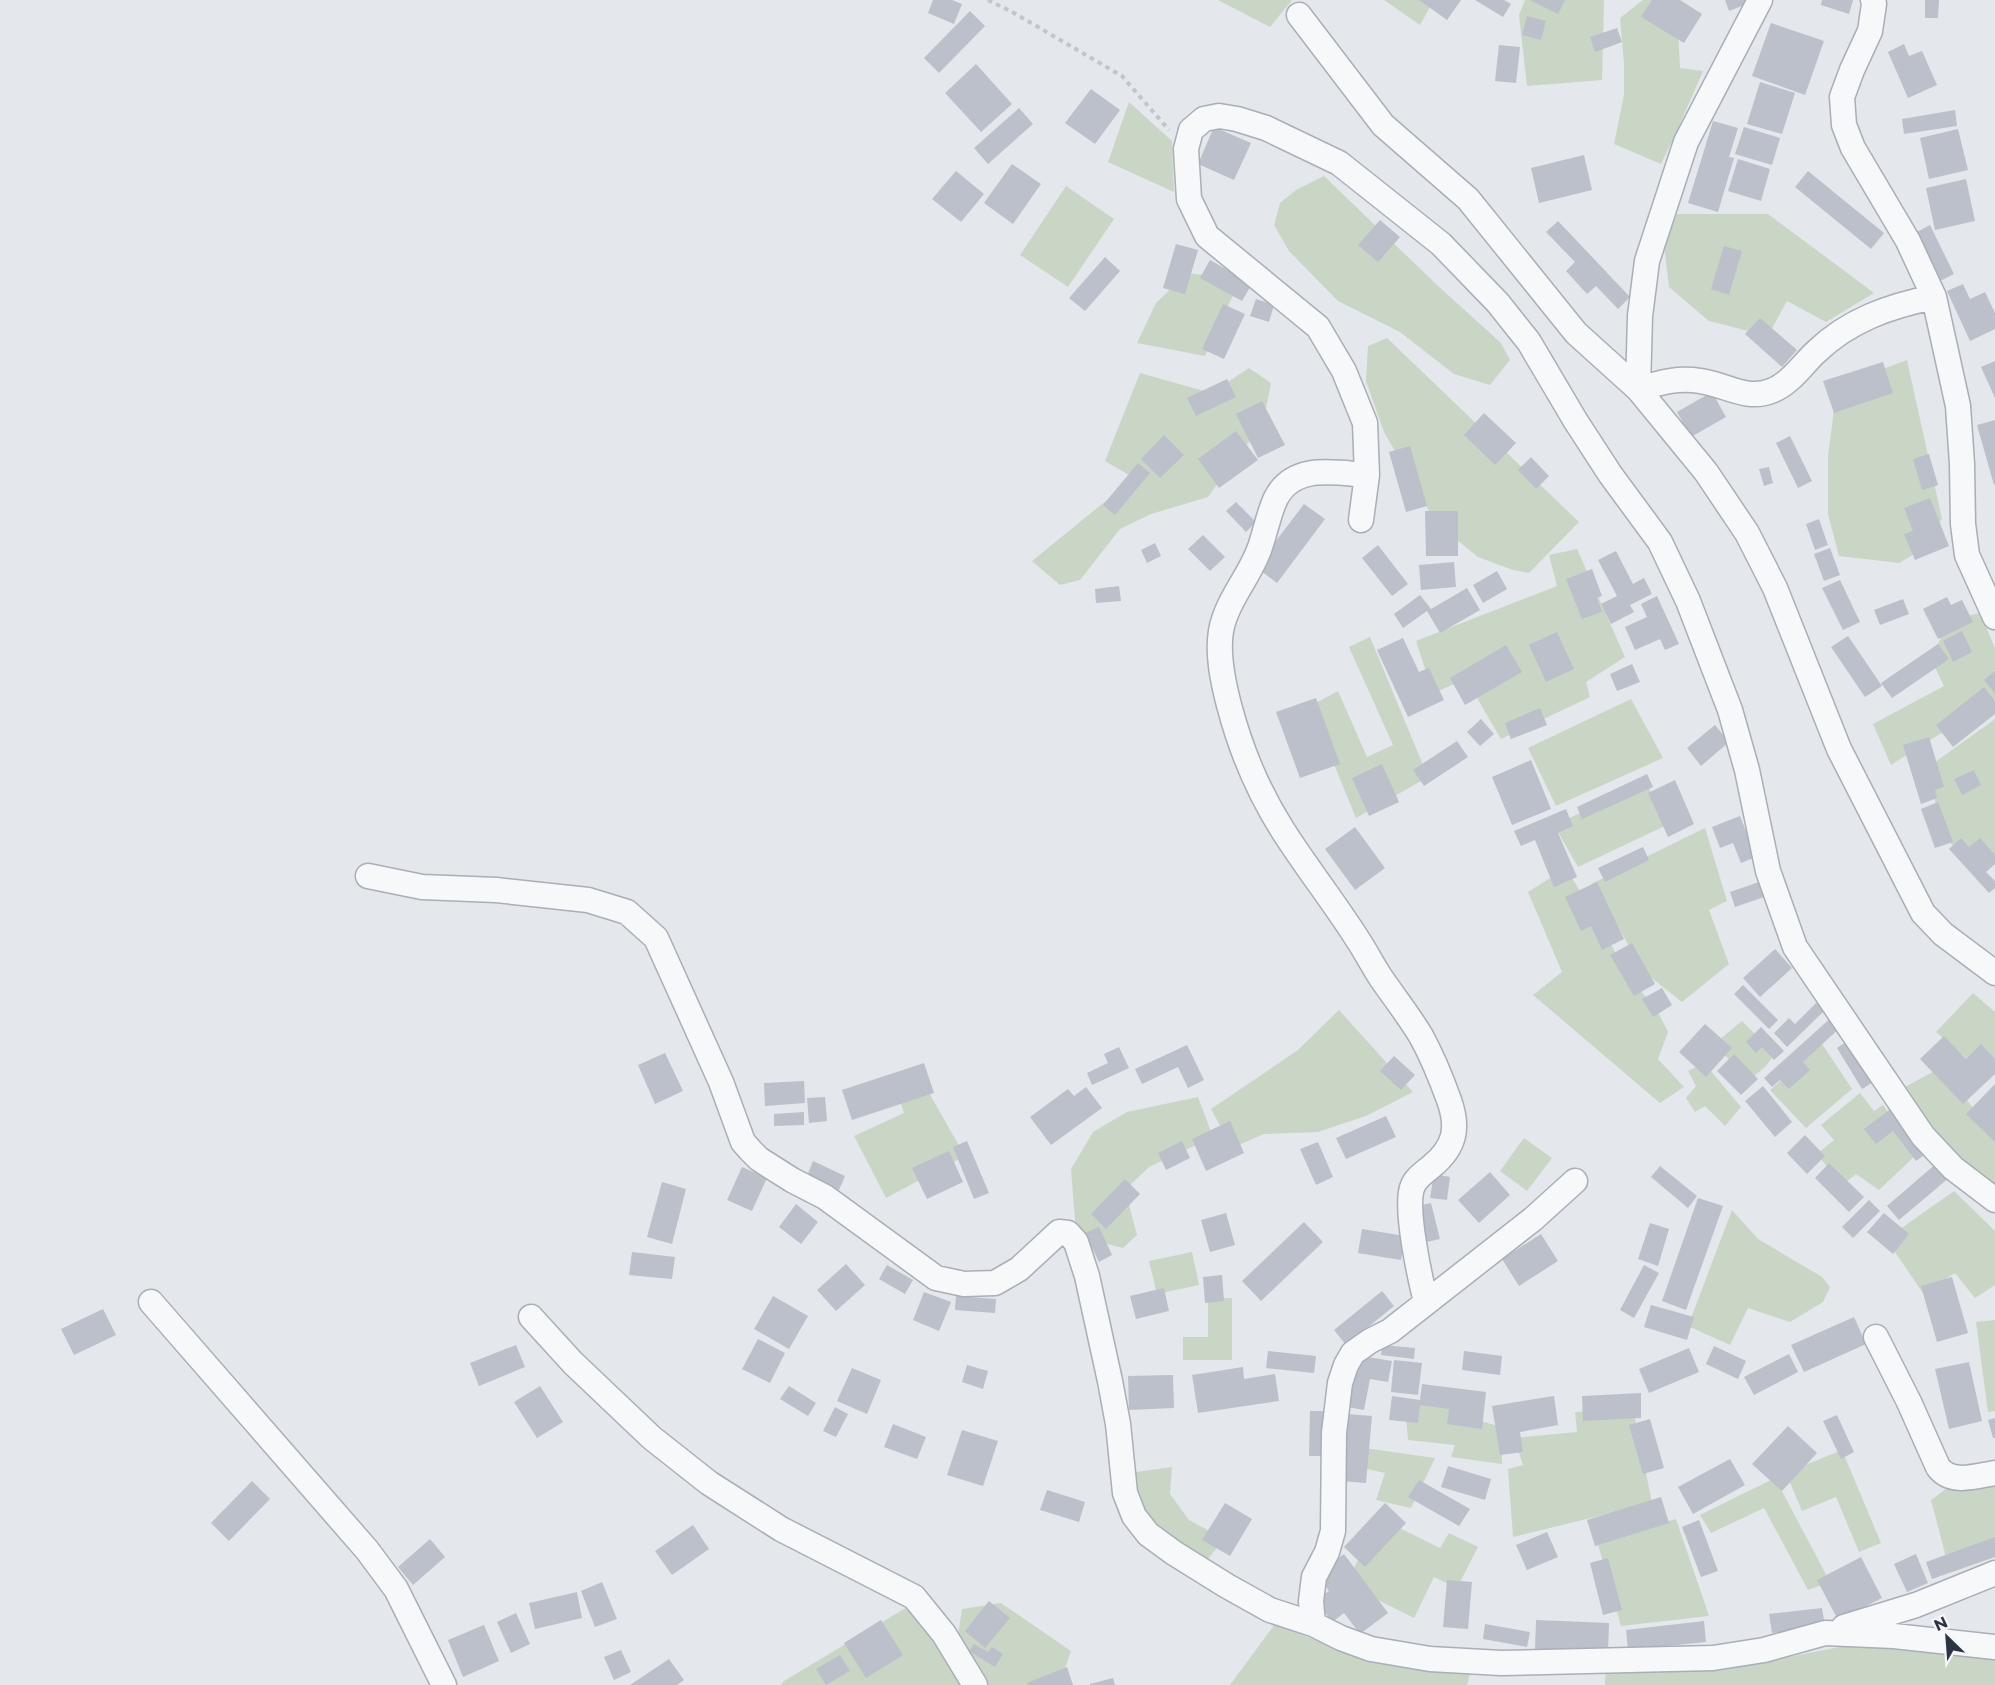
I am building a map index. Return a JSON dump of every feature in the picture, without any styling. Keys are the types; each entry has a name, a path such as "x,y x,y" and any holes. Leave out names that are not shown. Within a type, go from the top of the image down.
{"street":[{"path":"1638,389 1640,316 1647,261 1686,142 1760,0"},
{"path":"1873,0 1870,31 1842,97 1844,125 1853,148 1908,241 1934,297 1958,406 1963,524 1967,555 1995,616"},
{"path":"1299,15 1383,125 1468,200 1576,333 1638,389 1706,472 1747,533 1775,588 1839,749 1923,913 1943,934 1995,973"},
{"path":"1360,520 1367,475 1365,423 1344,371 1318,327 1207,237 1189,199 1186,149 1191,130 1204,119 1219,116 1266,128 1339,163 1441,244 1498,303 1529,342 1610,474 1660,542 1688,600 1730,710 1747,770 1768,871 1795,947 1923,1136 1953,1168 1995,1200"},
{"path":"1638,389 1675,379 1702,381 1738,393 1770,392 1780,387 1816,351 1849,326 1874,313 1934,297"},
{"path":"1367,475 1318,471 1305,474 1289,483 1277,497 1258,553 1231,605 1221,630 1220,664 1237,734 1280,826 1421,1036 1450,1103 1455,1135 1450,1146 1419,1176 1412,1188 1410,1208 1420,1279 1426,1302"},
{"path":"368,876 422,886 496,890 588,900 627,912 656,939 721,1082 743,1142 759,1159 825,1197 936,1278 964,1284 995,1283 1018,1269 1059,1232 1068,1233 1076,1242 1087,1275 1118,1424 1125,1493 1134,1516 1148,1534 1174,1553 1270,1610 1313,1624 1371,1649 1430,1659 1502,1664 1713,1658 1764,1650 1825,1633 1916,1605 1995,1573"},
{"path":"1313,1624 1311,1601 1314,1577 1327,1552 1333,1530 1334,1433 1340,1383 1353,1353 1390,1331 1533,1219 1575,1181"},
{"path":"151,1302 367,1550 396,1589 444,1685"},
{"path":"531,1317 573,1363 652,1438 709,1483 781,1529 914,1597 944,1634 975,1685"},
{"path":"1876,1337 1910,1402 1942,1473 1955,1478 1995,1473"},
{"path":"1825,1633 1894,1636 1995,1647"}],"path":[{"path":"988,0 1122,76 1186,149"}],"green space":[{"path":"1218,0 1292,0 1270,27"},
{"path":"1384,0 1434,0 1420,25"},
{"path":"1525,0 1604,0 1602,80 1527,86 1519,15"},
{"path":"1643,0 1656,0 1678,28 1680,68 1703,71 1661,164 1614,144 1624,95 1620,18"},
{"path":"1129,102 1172,141 1174,192 1108,162"},
{"path":"1324,176 1501,343 1510,360 1490,385 1454,374 1400,332 1338,301 1289,251 1274,225 1280,203 1296,190"},
{"path":"1066,186 1114,219 1068,287 1020,255"},
{"path":"1677,214 1768,214 1874,293 1826,322 1787,301 1768,336 1709,321 1669,287 1664,244"},
{"path":"1187,273 1221,277 1236,289 1205,356 1137,343 1156,303"},
{"path":"1387,338 1579,522 1529,573 1513,570 1478,557 1436,523 1384,432 1366,381 1368,346"},
{"path":"1907,360 1942,519 1921,550 1899,563 1839,556 1828,514 1828,456 1837,386"},
{"path":"1249,368 1271,383 1262,428 1240,452 1208,497 1151,514 1120,529 1080,580 1060,585 1032,561 1134,478 1105,461 1140,373 1211,393"},
{"path":"1577,549 1625,657 1586,682 1590,697 1501,739 1466,679 1433,693 1416,641 1557,586 1549,555"},
{"path":"1980,613 1995,648 1995,699 1891,765 1873,724 1944,686 1931,659 1949,620"},
{"path":"1370,637 1428,777 1356,818 1310,706 1338,691 1367,757 1393,745 1349,647"},
{"path":"1631,699 1663,758 1556,806 1528,748"},
{"path":"1995,719 1995,860 1979,866 1944,838 1927,768"},
{"path":"1646,783 1669,824 1578,867 1554,825"},
{"path":"1705,828 1727,901 1709,910 1729,964 1682,1002 1643,971 1598,891 1591,884"},
{"path":"1566,868 1629,978 1656,1008 1668,1032 1658,1059 1684,1087 1660,1103 1533,995 1562,972 1528,892"},
{"path":"1973,993 1995,1012 1995,1070 1987,1076 1936,1032"},
{"path":"1339,1010 1413,1092 1366,1116 1318,1132 1264,1134 1232,1148 1211,1109 1298,1050"},
{"path":"1742,1021 1775,1054 1765,1067 1749,1080 1714,1044"},
{"path":"1822,1044 1852,1089 1806,1128 1770,1090"},
{"path":"1704,1063 1741,1107 1725,1126 1705,1106 1695,1112 1686,1098 1696,1086 1688,1071"},
{"path":"1940,1068 1995,1134 1995,1186 1969,1168 1927,1131 1903,1088"},
{"path":"921,1079 965,1156 886,1198 854,1136 904,1113 897,1092"},
{"path":"1860,1093 1874,1111 1883,1105 1917,1154 1879,1190 1856,1174 1842,1185 1817,1154 1834,1140 1821,1125"},
{"path":"1198,1097 1213,1137 1149,1167 1125,1190 1137,1235 1123,1248 1091,1240 1075,1221 1071,1169 1093,1132 1127,1112"},
{"path":"1524,1138 1552,1158 1527,1191 1500,1171"},
{"path":"1954,1191 1995,1231 1995,1285 1975,1298 1955,1273 1923,1293 1886,1239"},
{"path":"1732,1210 1758,1239 1822,1277 1830,1287 1823,1302 1790,1322 1748,1308 1730,1345 1688,1326"},
{"path":"1192,1252 1199,1285 1157,1294 1149,1261"},
{"path":"1208,1298 1232,1298 1232,1360 1183,1360 1183,1337 1208,1337"},
{"path":"1995,1320 1995,1411 1988,1412 1976,1322"},
{"path":"1456,1398 1464,1416 1501,1427 1502,1464 1451,1457 1455,1445 1408,1440 1405,1404"},
{"path":"1633,1409 1652,1503 1513,1537 1508,1469 1523,1465 1514,1438 1577,1432 1575,1412"},
{"path":"1364,1448 1435,1458 1411,1508 1376,1500 1385,1473 1358,1467"},
{"path":"1842,1450 1881,1543 1859,1552 1836,1497 1802,1511 1786,1473"},
{"path":"1172,1467 1170,1494 1189,1520 1224,1539 1206,1561 1176,1548 1140,1509 1129,1473"},
{"path":"1995,1477 1995,1546 1947,1561 1931,1500 1954,1483"},
{"path":"1775,1478 1830,1582 1808,1590 1764,1508 1711,1533 1700,1515"},
{"path":"1379,1518 1440,1548 1449,1533 1478,1547 1457,1588 1434,1577 1414,1618 1346,1584"},
{"path":"1676,1519 1709,1616 1621,1626 1597,1541"},
{"path":"914,1603 962,1685 781,1685 784,1681"},
{"path":"1001,1603 1071,1651 1059,1685 983,1685 958,1635 962,1609"},
{"path":"1275,1624 1345,1652 1470,1673 1467,1685 1230,1685"},
{"path":"1855,1644 1995,1652 1995,1685 1605,1685 1606,1665 1716,1668 1758,1663"}],"building":[{"path":"933,0 952,0 962,4 954,24 928,13"},
{"path":"1419,0 1461,0 1447,20"},
{"path":"1475,0 1504,0 1511,4 1503,17"},
{"path":"1530,0 1565,0 1558,14"},
{"path":"1652,0 1680,0 1702,14 1684,43 1641,17"},
{"path":"1725,0 1745,0 1747,4 1729,11"},
{"path":"1822,0 1853,0 1849,14 1821,5"},
{"path":"1925,0 1939,0 1938,18 1925,18"},
{"path":"970,11 985,26 939,73 924,58"},
{"path":"1527,16 1546,21 1541,40 1522,35"},
{"path":"1771,23 1824,41 1805,95 1752,76"},
{"path":"1617,28 1622,42 1595,52 1590,37"},
{"path":"1904,44 1909,56 1922,51 1937,85 1908,98 1888,52"},
{"path":"1499,45 1520,47 1516,83 1495,81"},
{"path":"976,64 1012,104 981,132 945,93"},
{"path":"1760,82 1795,93 1782,134 1747,124"},
{"path":"1091,89 1120,110 1095,144 1065,123"},
{"path":"1019,108 1033,124 988,164 974,148"},
{"path":"1955,110 1957,126 1904,134 1902,119"},
{"path":"1713,121 1738,128 1729,157 1734,158 1718,212 1688,203"},
{"path":"1214,127 1251,143 1234,180 1198,164"},
{"path":"1744,127 1780,138 1772,165 1735,154"},
{"path":"1958,129 1968,170 1929,179 1920,138"},
{"path":"1584,155 1592,190 1539,203 1531,168"},
{"path":"1738,159 1770,169 1761,201 1728,191"},
{"path":"1012,164 1041,184 1013,224 984,203"},
{"path":"956,171 984,194 961,222 932,199"},
{"path":"1808,171 1884,233 1871,249 1795,187"},
{"path":"1966,179 1975,221 1935,230 1926,188"},
{"path":"1380,220 1400,237 1378,262 1358,245"},
{"path":"1558,221 1630,297 1618,309 1596,286 1587,294 1566,271 1575,262 1546,232"},
{"path":"1930,225 1954,274 1938,282 1913,234"},
{"path":"1176,244 1198,250 1185,294 1163,288"},
{"path":"1724,246 1742,251 1729,295 1711,289"},
{"path":"1105,257 1120,271 1085,311 1069,298"},
{"path":"1210,260 1252,284 1242,301 1200,278"},
{"path":"1963,284 1970,299 1985,292 1995,313 1995,329 1970,341 1947,291"},
{"path":"1256,299 1274,305 1269,322 1250,316"},
{"path":"1223,304 1245,314 1224,359 1202,349"},
{"path":"1760,318 1797,350 1782,367 1745,334"},
{"path":"1995,361 1995,398 1981,367"},
{"path":"1883,362 1893,393 1834,413 1823,381"},
{"path":"1227,379 1236,397 1196,416 1187,398"},
{"path":"1712,392 1726,417 1691,437 1677,412"},
{"path":"1262,401 1285,445 1258,458 1236,414"},
{"path":"1484,413 1516,443 1495,465 1464,435"},
{"path":"1995,420 1995,484 1994,485 1977,425"},
{"path":"1236,431 1258,460 1219,488 1198,459"},
{"path":"1164,435 1184,455 1160,478 1141,459"},
{"path":"1790,436 1812,481 1798,488 1776,443"},
{"path":"1410,446 1427,506 1406,512 1389,452"},
{"path":"1929,454 1938,485 1922,490 1913,459"},
{"path":"1531,457 1549,476 1536,489 1518,470"},
{"path":"1138,463 1150,473 1115,515 1103,505"},
{"path":"1769,467 1773,483 1764,486 1759,469"},
{"path":"1930,498 1949,546 1915,560 1904,534 1913,531 1904,508"},
{"path":"1236,502 1256,522 1246,532 1226,511"},
{"path":"1304,504 1325,519 1277,583 1256,567"},
{"path":"1425,511 1458,511 1458,556 1426,556"},
{"path":"1819,519 1828,545 1815,550 1806,524"},
{"path":"1203,535 1225,557 1210,571 1188,549"},
{"path":"1155,543 1161,556 1147,563 1141,550"},
{"path":"1378,545 1408,584 1392,596 1362,558"},
{"path":"1830,548 1840,575 1824,581 1814,554"},
{"path":"1616,551 1633,584 1644,578 1652,594 1630,605 1634,612 1611,624 1601,604 1617,596 1598,560"},
{"path":"1454,562 1456,587 1421,590 1419,565"},
{"path":"1592,569 1602,596 1597,598 1602,612 1582,619 1566,579"},
{"path":"1497,571 1507,589 1483,603 1473,585"},
{"path":"1840,580 1860,622 1843,630 1822,588"},
{"path":"1119,586 1121,601 1096,603 1095,589"},
{"path":"1467,588 1480,610 1440,633 1427,611 1403,628 1394,614 1420,595 1431,609"},
{"path":"1657,596 1679,644 1665,650 1660,639 1635,650 1625,627 1647,617 1641,604"},
{"path":"1947,597 1951,605 1962,600 1973,622 1938,639 1923,609"},
{"path":"1903,599 1909,614 1880,625 1874,610"},
{"path":"1962,631 1972,652 1953,662 1943,641"},
{"path":"1557,632 1574,669 1546,682 1529,645"},
{"path":"1848,636 1882,686 1865,697 1831,647"},
{"path":"1403,638 1419,672 1429,668 1444,700 1408,717 1377,650"},
{"path":"1938,644 1949,659 1892,698 1881,683"},
{"path":"1506,645 1522,672 1465,705 1450,678"},
{"path":"1632,664 1640,682 1617,691 1610,674"},
{"path":"1995,671 1995,694 1984,680"},
{"path":"1984,687 1995,701 1995,714 1953,747 1936,725"},
{"path":"1316,698 1340,764 1300,778 1276,712"},
{"path":"1540,708 1547,725 1511,739 1505,723"},
{"path":"1481,719 1494,734 1480,746 1467,732"},
{"path":"1715,725 1729,742 1701,766 1687,748"},
{"path":"1929,737 1944,787 1935,790 1937,798 1921,804 1903,745"},
{"path":"1457,741 1468,757 1424,786 1413,770"},
{"path":"1531,760 1551,809 1512,825 1492,777"},
{"path":"1382,764 1399,802 1369,816 1352,778"},
{"path":"1974,770 1981,785 1962,795 1954,779"},
{"path":"1647,774 1653,787 1582,819 1577,807"},
{"path":"1675,780 1694,824 1668,837 1648,793"},
{"path":"1938,802 1953,842 1935,848 1921,809"},
{"path":"1566,809 1573,826 1558,833 1577,877 1554,887 1535,840 1521,846 1514,831"},
{"path":"1740,816 1756,857 1741,863 1733,843 1720,848 1712,827"},
{"path":"1355,827 1385,868 1355,890 1325,849"},
{"path":"1961,838 1969,847 1980,838 1995,855 1995,864 1986,872 1995,881 1995,888 1989,893 1949,849"},
{"path":"1643,847 1649,860 1605,882 1598,868"},
{"path":"1597,882 1624,939 1602,950 1591,926 1581,931 1565,897"},
{"path":"1759,882 1764,897 1735,907 1730,892"},
{"path":"1632,943 1655,984 1634,996 1610,955"},
{"path":"1775,949 1792,968 1760,997 1743,978"},
{"path":"1743,985 1778,1020 1769,1029 1734,994"},
{"path":"1662,988 1672,1005 1653,1017 1642,999"},
{"path":"1816,1003 1824,1011 1787,1047 1774,1033 1789,1018 1795,1024"},
{"path":"1834,1015 1843,1025 1803,1062 1810,1070 1789,1089 1780,1080 1772,1087 1764,1078"},
{"path":"1705,1024 1732,1048 1706,1077 1679,1052"},
{"path":"1761,1027 1784,1051 1774,1060 1762,1047 1756,1053 1746,1042"},
{"path":"1944,1036 1966,1059 1981,1044 1995,1059 1995,1074 1963,1104 1920,1059"},
{"path":"1852,1038 1878,1079 1862,1089 1837,1048"},
{"path":"1187,1045 1204,1080 1188,1088 1178,1067 1142,1084 1135,1069"},
{"path":"1119,1047 1129,1068 1092,1085 1087,1073 1108,1063 1104,1054"},
{"path":"665,1053 683,1091 655,1104 638,1065"},
{"path":"1734,1054 1758,1079 1741,1095 1717,1071"},
{"path":"1394,1056 1415,1075 1401,1090 1380,1071"},
{"path":"924,1063 934,1093 852,1120 842,1090"},
{"path":"804,1081 805,1103 765,1106 764,1083"},
{"path":"1995,1084 1995,1142 1966,1114"},
{"path":"1763,1086 1792,1122 1775,1137 1745,1101"},
{"path":"1086,1087 1102,1108 1051,1145 1030,1117 1068,1089 1074,1096"},
{"path":"825,1097 827,1121 809,1123 807,1098"},
{"path":"1896,1105 1930,1151 1916,1161 1893,1131 1876,1144 1864,1129"},
{"path":"804,1112 804,1125 774,1126 774,1114"},
{"path":"1386,1116 1396,1137 1346,1159 1336,1138"},
{"path":"1230,1121 1244,1153 1206,1171 1192,1139"},
{"path":"1805,1135 1825,1156 1807,1174 1787,1153"},
{"path":"967,1141 989,1193 974,1199 953,1147"},
{"path":"1182,1141 1190,1158 1166,1170 1158,1153"},
{"path":"1318,1142 1333,1177 1316,1185 1300,1149"},
{"path":"949,1151 963,1182 927,1199 912,1168"},
{"path":"813,1161 845,1176 839,1190 807,1176"},
{"path":"1938,1162 1951,1176 1899,1220 1887,1206"},
{"path":"1829,1163 1864,1197 1849,1212 1815,1178"},
{"path":"1660,1166 1697,1196 1688,1208 1651,1177"},
{"path":"742,1167 767,1178 752,1211 727,1200"},
{"path":"1490,1172 1510,1195 1479,1223 1458,1200"},
{"path":"1434,1174 1450,1177 1447,1200 1430,1198"},
{"path":"1125,1179 1140,1194 1106,1229 1091,1214"},
{"path":"662,1182 686,1189 672,1244 647,1237"},
{"path":"1698,1198 1723,1206 1686,1310 1662,1301"},
{"path":"1869,1200 1880,1211 1853,1238 1842,1227"},
{"path":"1431,1203 1440,1239 1427,1242 1417,1206"},
{"path":"796,1204 818,1222 801,1244 779,1227"},
{"path":"1226,1213 1235,1245 1210,1252 1201,1220"},
{"path":"1884,1213 1909,1234 1893,1254 1867,1232"},
{"path":"1304,1222 1323,1242 1261,1301 1242,1281"},
{"path":"1650,1223 1669,1229 1658,1266 1638,1259"},
{"path":"1099,1227 1112,1255 1099,1262 1085,1233"},
{"path":"1362,1229 1405,1236 1401,1260 1358,1253"},
{"path":"1541,1234 1558,1261 1519,1286 1502,1259"},
{"path":"632,1252 675,1257 672,1279 629,1275"},
{"path":"846,1264 865,1285 836,1311 817,1290"},
{"path":"887,1265 913,1280 905,1294 879,1279"},
{"path":"1644,1265 1659,1273 1634,1318 1620,1310"},
{"path":"1222,1275 1224,1301 1205,1303 1203,1277"},
{"path":"1952,1277 1968,1333 1937,1342 1921,1286"},
{"path":"1164,1288 1169,1311 1136,1319 1130,1296"},
{"path":"1382,1291 1394,1306 1346,1345 1334,1330"},
{"path":"924,1292 951,1302 939,1331 913,1320"},
{"path":"773,1296 808,1316 789,1349 754,1329"},
{"path":"956,1296 996,1299 995,1313 955,1310"},
{"path":"1651,1305 1694,1317 1687,1340 1644,1327"},
{"path":"103,1309 116,1335 74,1355 61,1329"},
{"path":"1854,1317 1866,1344 1804,1372 1791,1345"},
{"path":"758,1339 785,1353 770,1383 742,1369"},
{"path":"516,1345 525,1367 479,1386 470,1363"},
{"path":"1382,1345 1415,1348 1414,1359 1381,1355"},
{"path":"1714,1346 1746,1361 1738,1379 1706,1364"},
{"path":"1689,1348 1699,1372 1649,1393 1639,1369"},
{"path":"1268,1351 1316,1356 1314,1373 1266,1368"},
{"path":"1464,1351 1502,1356 1500,1375 1462,1370"},
{"path":"1789,1354 1798,1372 1754,1395 1744,1377"},
{"path":"1356,1355 1392,1361 1388,1382 1370,1379 1364,1410 1347,1407"},
{"path":"1394,1360 1422,1363 1418,1395 1391,1392"},
{"path":"1969,1362 1982,1421 1949,1429 1935,1369"},
{"path":"967,1365 988,1371 983,1389 962,1382"},
{"path":"1243,1367 1244,1379 1275,1374 1279,1401 1198,1413 1192,1375"},
{"path":"852,1368 881,1380 867,1414 837,1401"},
{"path":"1173,1375 1174,1408 1129,1410 1128,1376"},
{"path":"1422,1384 1486,1392 1482,1429 1447,1424 1449,1409 1420,1405 1418,1423 1389,1420 1392,1396 1420,1400"},
{"path":"540,1386 563,1422 537,1438 514,1402"},
{"path":"789,1386 816,1403 808,1416 780,1399"},
{"path":"1641,1393 1641,1418 1583,1421 1582,1396"},
{"path":"1554,1396 1558,1425 1520,1432 1523,1452 1500,1455 1492,1406"},
{"path":"835,1407 848,1414 836,1437 823,1431"},
{"path":"1310,1411 1330,1411 1329,1456 1309,1456"},
{"path":"1347,1414 1372,1416 1366,1483 1341,1481"},
{"path":"1837,1415 1854,1452 1841,1459 1823,1421"},
{"path":"1995,1418 1995,1438 1993,1438 1988,1420"},
{"path":"1650,1419 1664,1468 1643,1474 1629,1425"},
{"path":"893,1424 926,1437 917,1459 884,1447"},
{"path":"1788,1426 1817,1453 1782,1491 1752,1464"},
{"path":"962,1430 998,1441 983,1486 947,1475"},
{"path":"1730,1459 1745,1485 1693,1514 1678,1487"},
{"path":"1448,1466 1491,1479 1485,1500 1441,1487"},
{"path":"1419,1480 1470,1509 1459,1526 1408,1497"},
{"path":"252,1481 270,1499 229,1541 211,1523"},
{"path":"1047,1490 1085,1502 1079,1522 1040,1510"},
{"path":"1661,1497 1669,1523 1595,1546 1587,1520"},
{"path":"1225,1503 1252,1519 1230,1556 1202,1540"},
{"path":"1385,1503 1406,1523 1365,1567 1344,1547"},
{"path":"1699,1520 1718,1571 1701,1577 1682,1527"},
{"path":"693,1525 709,1549 672,1575 655,1551"},
{"path":"1547,1532 1558,1557 1527,1570 1516,1545"},
{"path":"1995,1537 1995,1557 1932,1579 1926,1562"},
{"path":"430,1539 445,1557 413,1585 398,1567"},
{"path":"1344,1554 1388,1613 1360,1634 1344,1613 1332,1622 1316,1600 1329,1591 1316,1574"},
{"path":"1916,1554 1928,1583 1907,1592 1894,1564"},
{"path":"1861,1557 1882,1598 1838,1620 1817,1580"},
{"path":"1608,1558 1622,1610 1603,1615 1590,1563"},
{"path":"1447,1580 1472,1582 1468,1629 1443,1627"},
{"path":"602,1582 617,1619 595,1627 581,1591"},
{"path":"577,1592 582,1618 535,1629 529,1603"},
{"path":"989,1601 1010,1618 985,1648 965,1631"},
{"path":"1822,1608 1825,1626 1772,1633 1769,1614"},
{"path":"516,1613 530,1644 511,1653 497,1622"},
{"path":"881,1620 903,1655 866,1678 844,1643"},
{"path":"1536,1620 1609,1623 1608,1652 1535,1649"},
{"path":"1704,1621 1706,1642 1628,1650 1626,1630"},
{"path":"1485,1624 1530,1632 1527,1647 1483,1639"},
{"path":"484,1625 499,1661 463,1677 448,1640"},
{"path":"974,1644 988,1652 992,1647 1003,1654 995,1667 969,1651"},
{"path":"621,1650 631,1672 614,1680 604,1657"},
{"path":"840,1655 850,1671 826,1685 816,1669"},
{"path":"669,1659 684,1680 677,1685 630,1685"},
{"path":"1067,1667 1073,1685 1028,1685 1027,1683"},
{"path":"1113,1678 1115,1685 1090,1685 1090,1684"}]}
